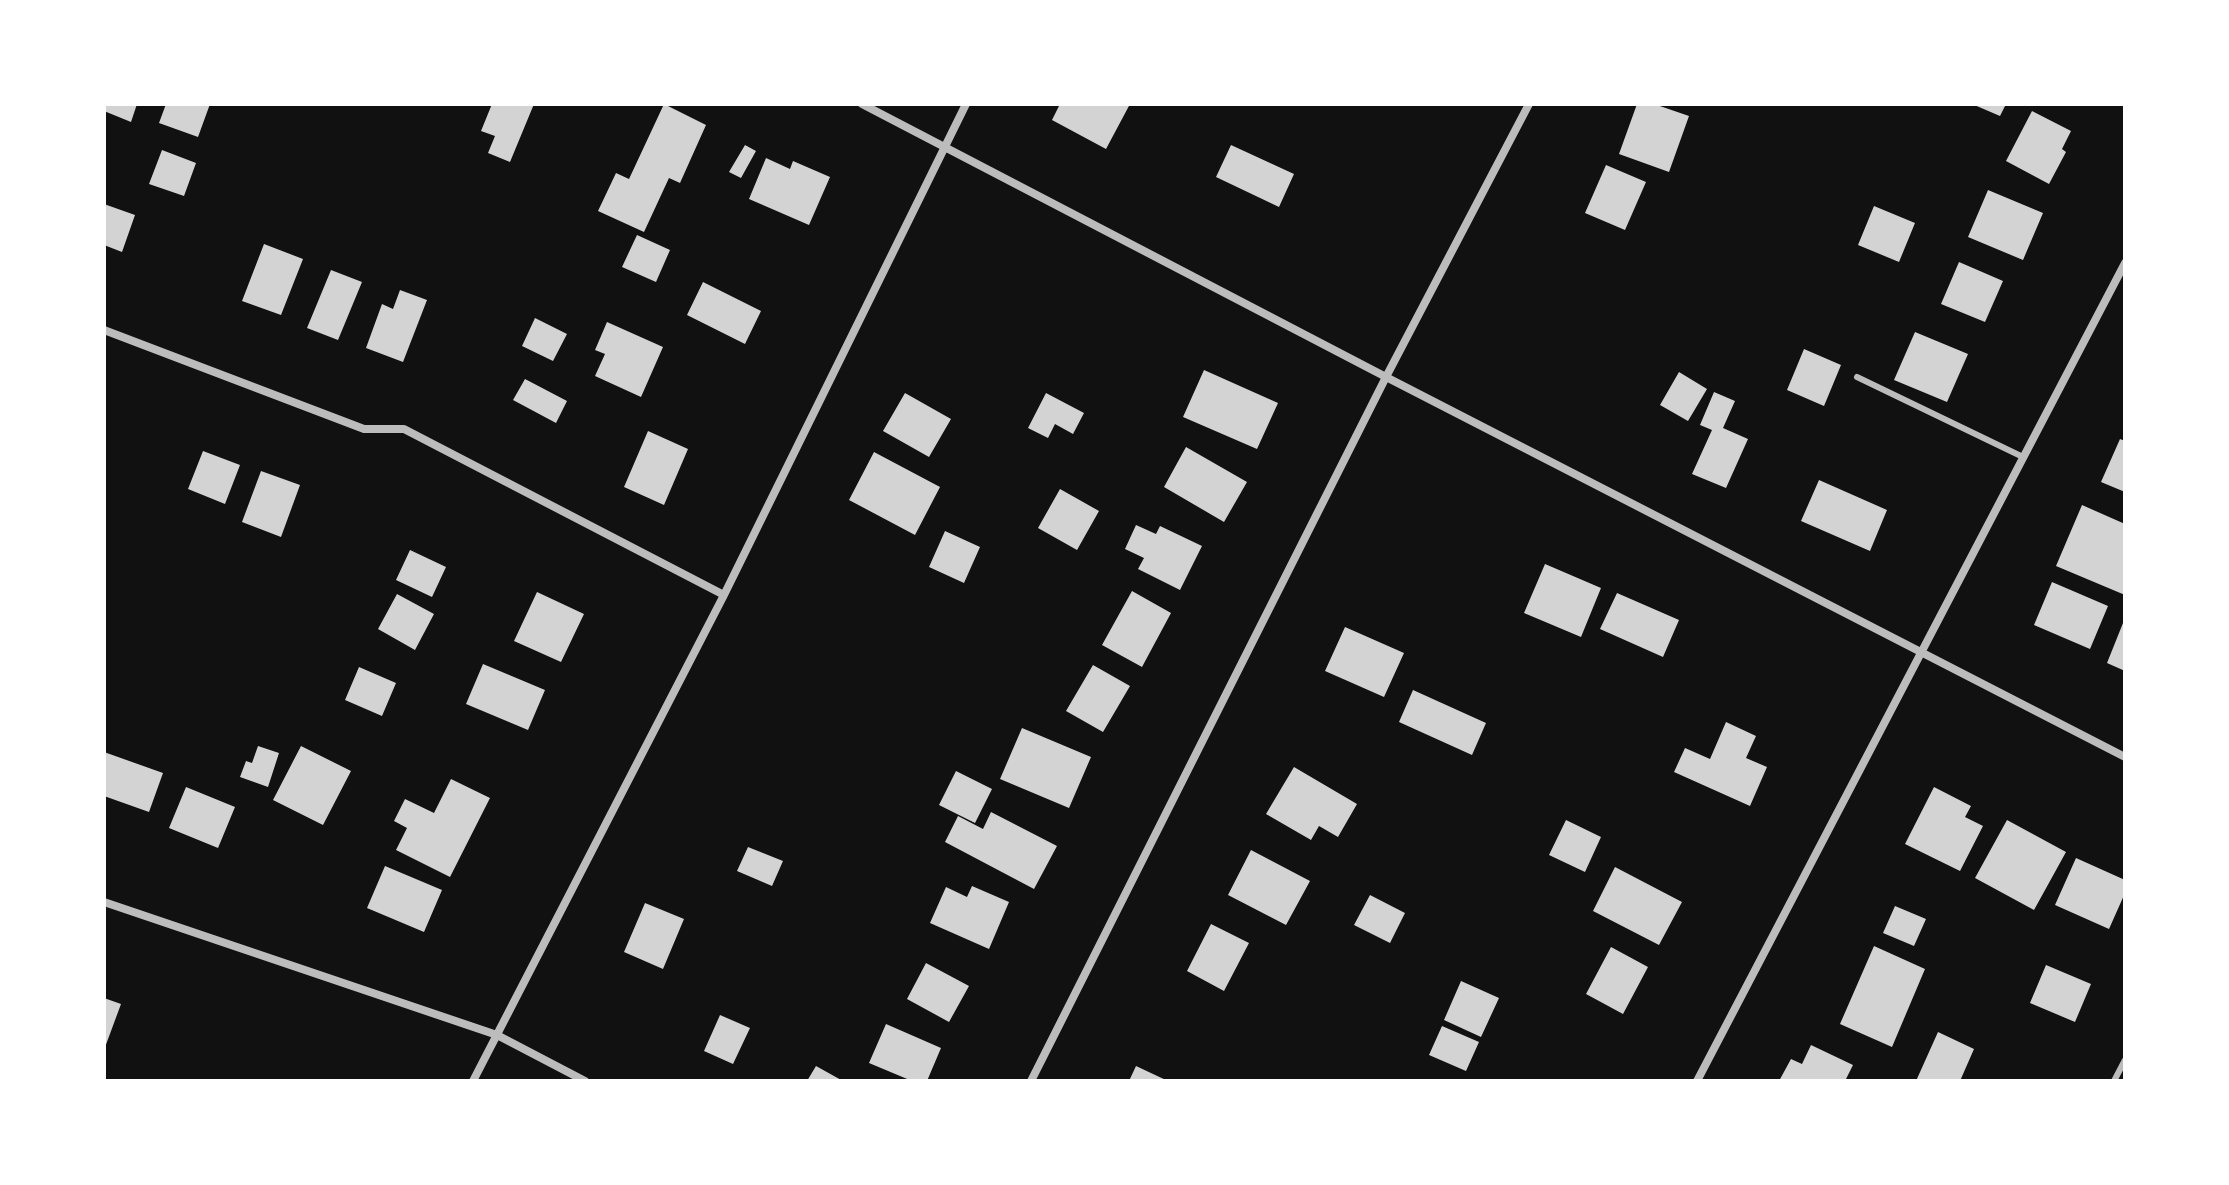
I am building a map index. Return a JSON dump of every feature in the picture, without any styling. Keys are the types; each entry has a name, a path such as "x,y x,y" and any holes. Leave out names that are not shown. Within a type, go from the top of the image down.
{"street":[{"path":"862,104 2125,757"},
{"path":"473,1081 724,595 966,104"},
{"path":"1031,1081 1386,377 1529,104"},
{"path":"1697,1081 2125,263"},
{"path":"104,330 364,429 404,429 724,595"},
{"path":"104,902 497,1035 585,1081"}],"lane":[{"path":"1857,377 2023,457"},
{"path":"2114,1081 2125,1060"}],"building":[{"path":"104,104 137,104 131,122 104,111"},
{"path":"166,104 210,104 198,137 159,123"},
{"path":"492,104 534,104 510,162 488,153 495,136 481,131"},
{"path":"664,104 706,125 680,183 669,178 644,232 598,211 616,173 629,179"},
{"path":"1060,104 1130,104 1106,149 1052,120"},
{"path":"1637,104 1654,104 1689,116 1669,172 1619,154"},
{"path":"1972,104 2006,104 2000,116"},
{"path":"2032,111 2071,131 2062,149 2066,152 2049,184 2006,161"},
{"path":"745,145 756,151 741,178 729,172"},
{"path":"1231,145 1294,174 1279,207 1216,177"},
{"path":"162,150 196,163 184,196 149,184"},
{"path":"766,158 790,169 793,161 830,177 809,225 749,199"},
{"path":"1606,165 1646,182 1625,230 1585,213"},
{"path":"1988,190 2043,213 2023,260 1968,237"},
{"path":"104,204 135,215 122,252 104,245"},
{"path":"1874,206 1915,223 1899,262 1858,245"},
{"path":"637,235 670,250 656,282 622,267"},
{"path":"264,244 303,259 281,315 242,301"},
{"path":"1959,262 2003,281 1985,322 1941,304"},
{"path":"331,270 362,282 338,340 307,328"},
{"path":"703,282 761,311 745,344 687,315"},
{"path":"400,290 427,300 403,362 366,348 382,304 393,309"},
{"path":"535,318 567,334 553,361 522,346"},
{"path":"607,322 663,347 641,397 595,376 605,354 595,350"},
{"path":"1915,332 1968,354 1947,402 1894,380"},
{"path":"1804,349 1841,365 1824,406 1787,390"},
{"path":"1204,370 1278,403 1257,449 1183,417"},
{"path":"1679,372 1707,389 1688,421 1660,405"},
{"path":"525,379 567,401 556,423 513,400"},
{"path":"1714,392 1735,401 1723,428 1748,439 1726,488 1692,474 1712,430 1700,425"},
{"path":"905,393 951,419 929,457 883,431"},
{"path":"1046,393 1084,413 1073,434 1055,424 1048,438 1028,428"},
{"path":"648,431 688,449 664,505 624,487"},
{"path":"2120,439 2125,441 2125,492 2101,482"},
{"path":"1186,447 1247,482 1224,522 1164,487"},
{"path":"203,451 240,465 225,504 188,489"},
{"path":"874,452 940,487 915,535 849,500"},
{"path":"261,471 300,485 281,537 242,522"},
{"path":"1819,480 1887,510 1870,551 1801,521"},
{"path":"1060,489 1099,511 1077,550 1038,528"},
{"path":"2082,505 2125,524 2125,595 2056,566"},
{"path":"1136,525 1156,534 1160,526 1202,546 1180,590 1138,569 1144,558 1125,549"},
{"path":"945,531 980,547 964,583 929,567"},
{"path":"410,550 446,567 432,597 396,580"},
{"path":"1545,564 1601,588 1581,637 1524,613"},
{"path":"2052,582 2108,606 2090,649 2034,625"},
{"path":"1132,591 1171,613 1142,667 1102,645"},
{"path":"537,592 584,614 561,662 514,641"},
{"path":"1617,593 1679,620 1663,657 1600,629"},
{"path":"397,594 434,614 415,650 378,629"},
{"path":"2125,624 2125,671 2107,663"},
{"path":"1345,627 1404,653 1384,697 1325,671"},
{"path":"483,664 545,690 528,730 466,704"},
{"path":"1093,665 1130,686 1103,732 1066,711"},
{"path":"359,667 396,683 382,716 345,700"},
{"path":"1413,690 1486,723 1472,755 1399,722"},
{"path":"1726,722 1756,736 1746,758 1767,767 1750,806 1674,772 1685,748 1710,759"},
{"path":"1022,728 1091,757 1069,808 1000,779"},
{"path":"258,746 279,753 268,787 240,777 246,761 252,763"},
{"path":"301,746 351,771 323,825 273,800"},
{"path":"104,752 163,773 149,812 104,796"},
{"path":"1294,767 1357,804 1338,837 1319,826 1311,840 1266,814"},
{"path":"956,771 992,789 975,823 939,805"},
{"path":"451,779 490,798 450,877 396,850 407,828 394,821 405,799 434,813"},
{"path":"186,787 235,807 218,848 169,828"},
{"path":"1934,787 1971,806 1965,817 1983,826 1960,871 1905,844"},
{"path":"991,812 1057,846 1034,889 945,842 958,816 983,829"},
{"path":"1566,820 1601,837 1585,872 1549,855"},
{"path":"2007,820 2066,852 2034,910 1975,878"},
{"path":"748,847 783,861 772,886 737,871"},
{"path":"1251,850 1310,881 1286,925 1228,895"},
{"path":"2076,858 2125,880 2125,893 2109,929 2055,905"},
{"path":"385,866 442,890 424,932 367,908"},
{"path":"1615,867 1682,902 1659,945 1593,911"},
{"path":"972,886 1009,902 989,949 930,923 946,887 967,897"},
{"path":"1370,895 1405,913 1390,943 1354,925"},
{"path":"645,903 684,919 663,969 624,952"},
{"path":"1895,906 1926,919 1914,946 1883,933"},
{"path":"1211,924 1249,943 1224,991 1187,971"},
{"path":"1874,946 1925,969 1892,1047 1840,1024"},
{"path":"1611,947 1648,967 1623,1014 1586,994"},
{"path":"926,963 969,986 949,1022 907,999"},
{"path":"2046,965 2091,984 2075,1022 2030,1003"},
{"path":"1461,981 1499,998 1481,1037 1444,1020"},
{"path":"104,998 121,1004 104,1050"},
{"path":"720,1015 750,1028 733,1064 704,1051"},
{"path":"886,1024 941,1048 927,1081 912,1081 869,1063"},
{"path":"1442,1026 1479,1042 1466,1071 1429,1055"},
{"path":"1938,1032 1974,1049 1960,1081 1916,1081"},
{"path":"1811,1045 1853,1065 1845,1081 1779,1081 1791,1059 1802,1064"},
{"path":"816,1066 843,1081 807,1081"},
{"path":"1136,1066 1168,1081 1129,1081"}]}
